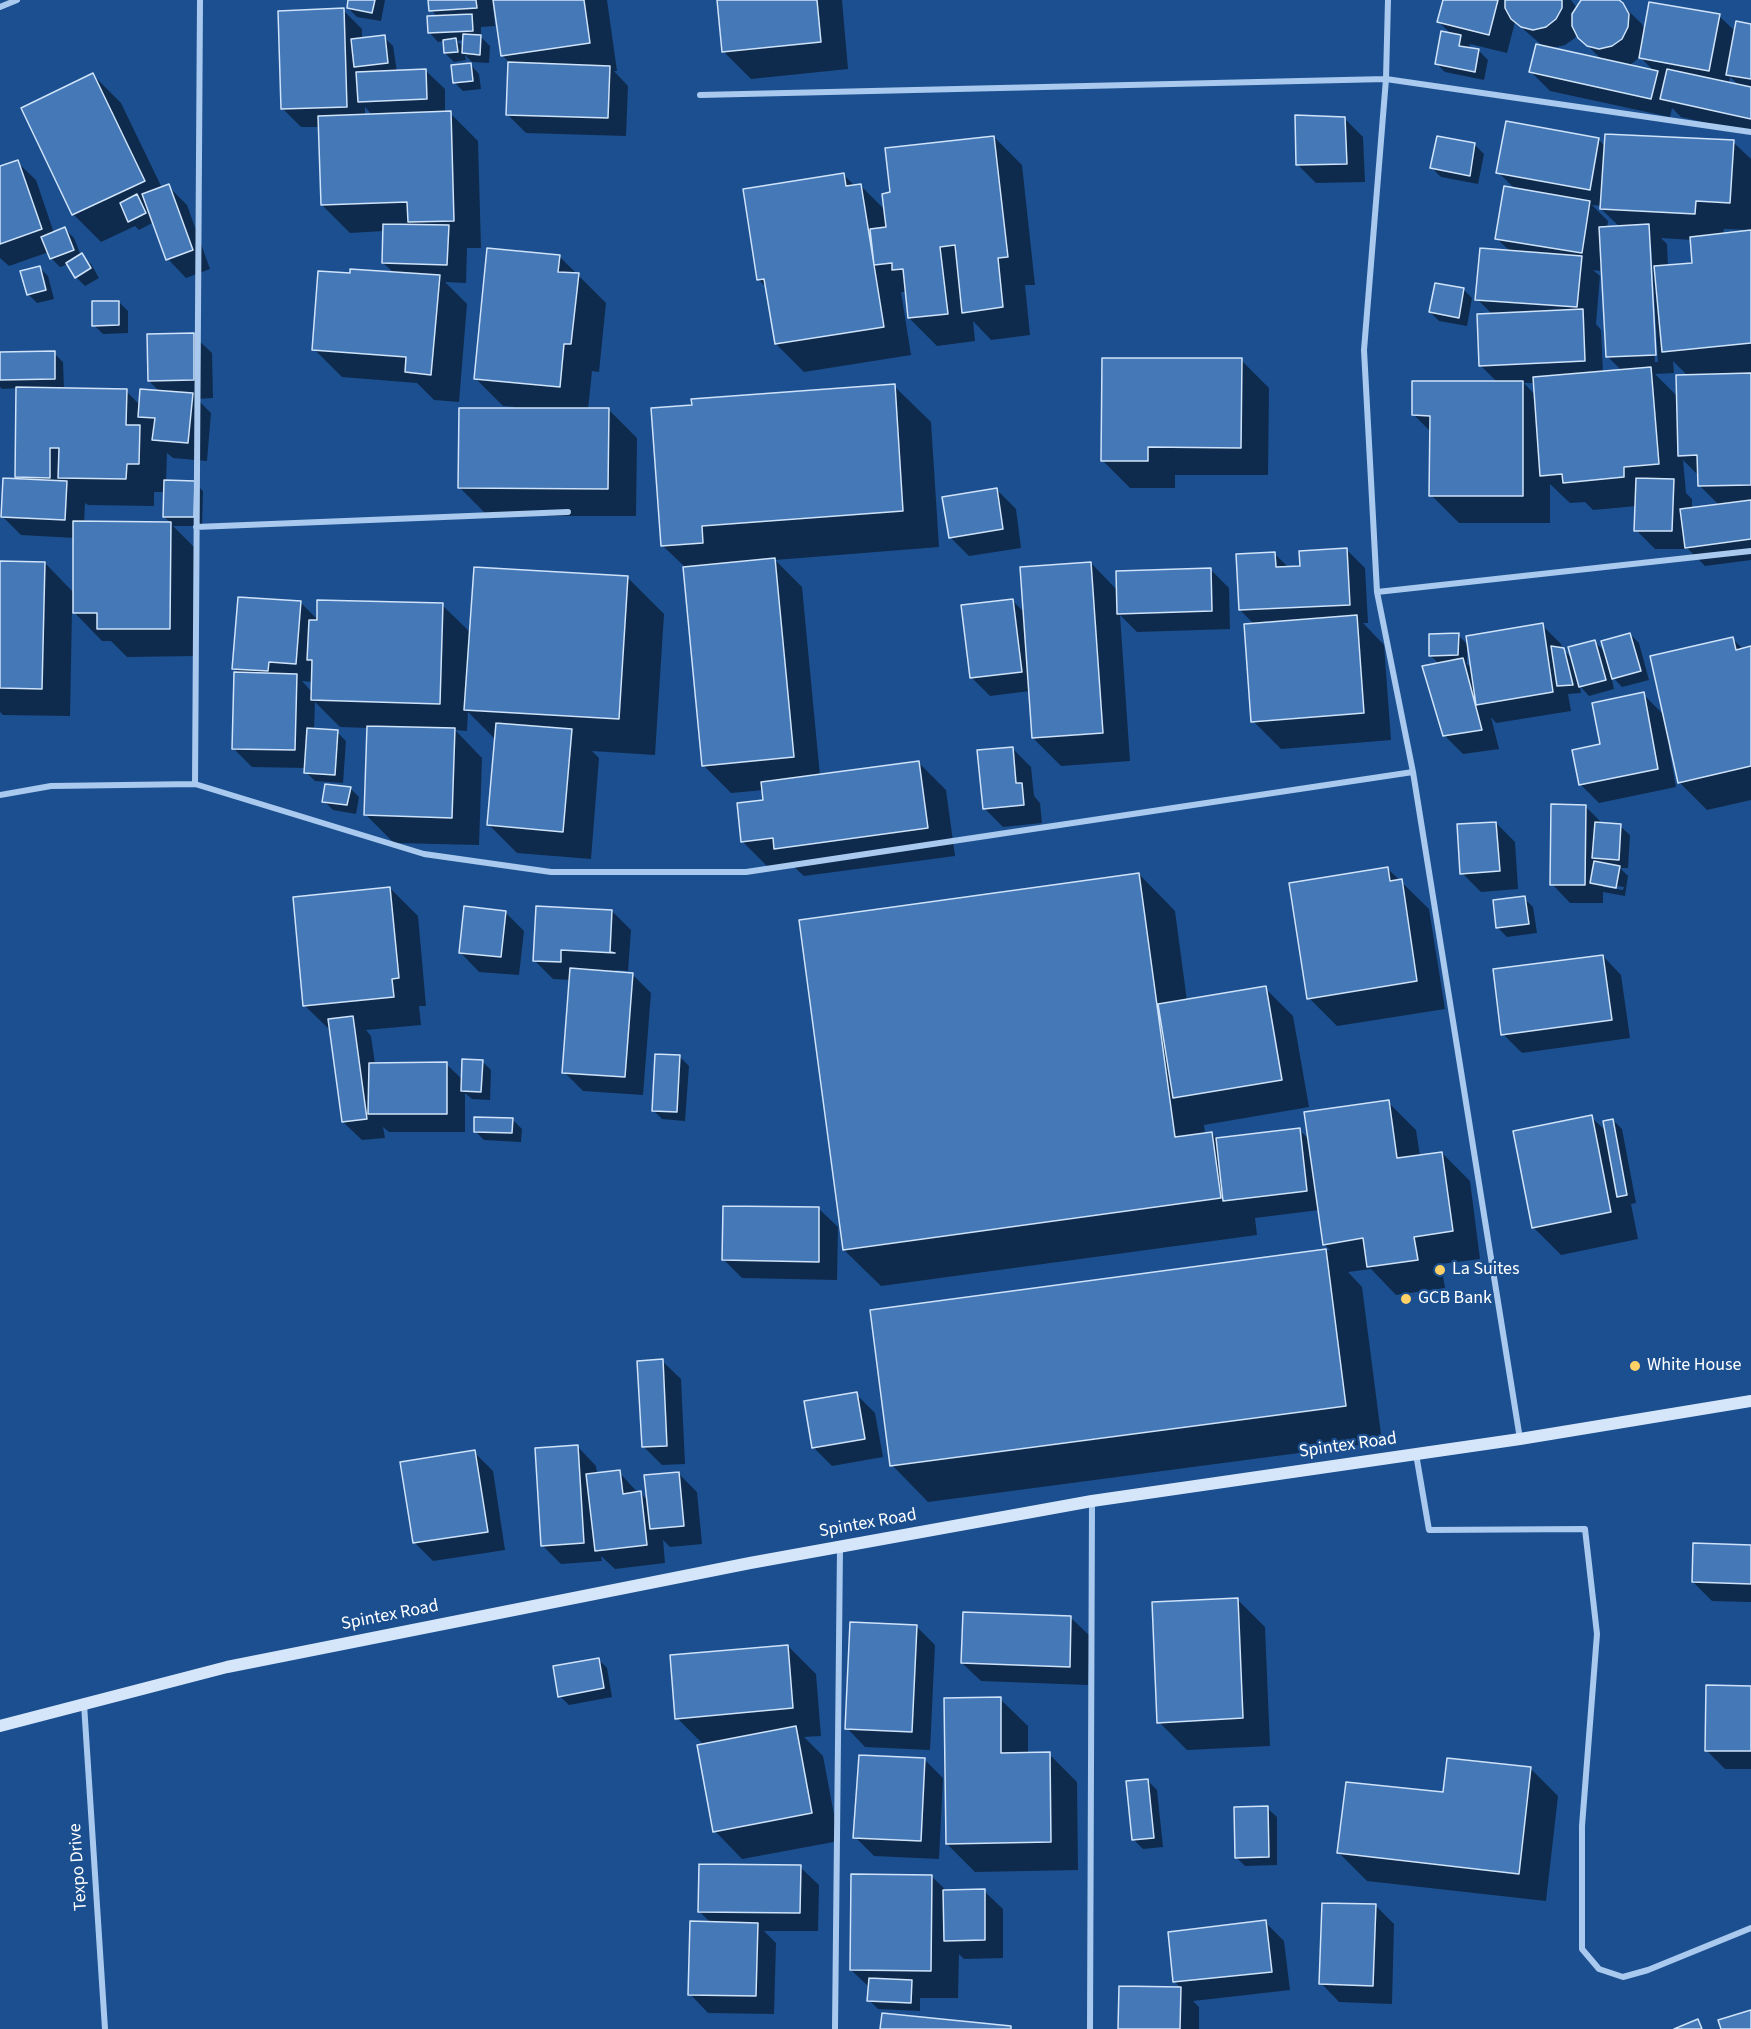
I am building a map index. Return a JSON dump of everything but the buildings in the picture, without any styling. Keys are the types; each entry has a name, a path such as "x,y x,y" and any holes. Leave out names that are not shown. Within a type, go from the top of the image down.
{"main road":[{"name":"Spintex Road","path":"0,1726 238,1664 728,1568 1092,1502 1520,1439 1751,1401"}],"street":[{"path":"0,7 17,0"},
{"path":"195,784 200,0"},
{"path":"1388,0 1386,79 1364,350 1377,592 1413,772 1520,1439"},
{"path":"700,95 1386,79 1751,132"},
{"path":"196,527 568,512"},
{"path":"1377,592 1751,551"},
{"path":"0,795 51,786 195,784 424,854 551,872 746,872 1413,772"},
{"path":"1416,1454 1429,1530 1585,1529 1597,1634 1582,1826 1582,1949 1599,1969 1623,1977 1648,1970 1751,1928"},
{"path":"1090,2029 1092,1502"},
{"path":"835,2029 840,1548"},
{"name":"Texpo Drive","path":"84,1703 105,2029"}],"place":[{"name":"La Suites","path":"1440,1270"},
{"name":"GCB Bank","path":"1406,1299"},
{"name":"White House","path":"1635,1366"}]}
